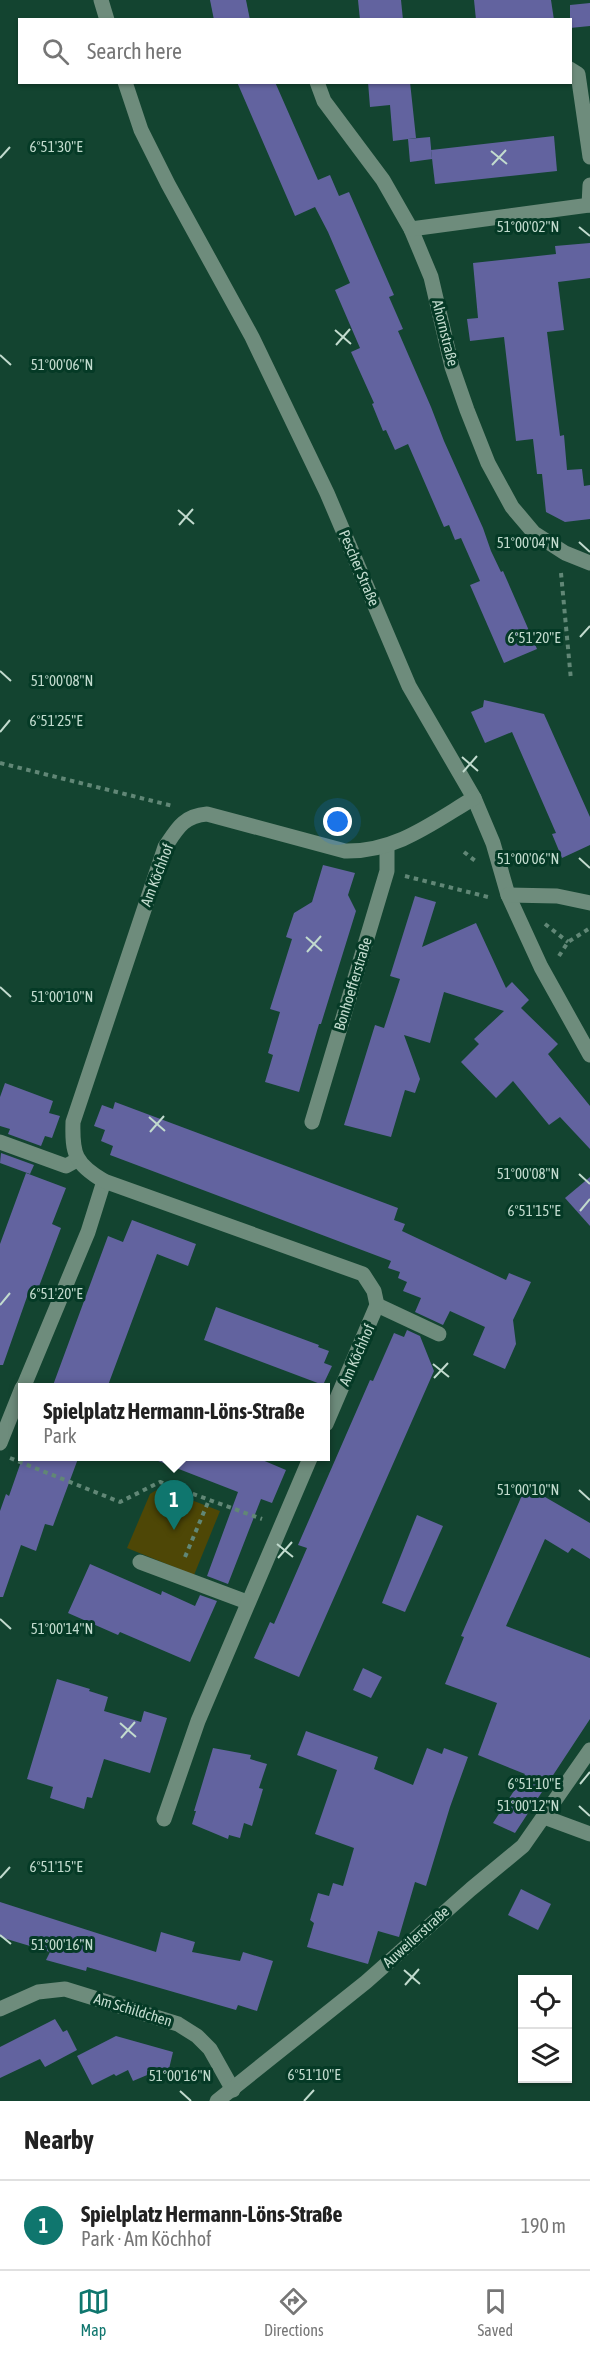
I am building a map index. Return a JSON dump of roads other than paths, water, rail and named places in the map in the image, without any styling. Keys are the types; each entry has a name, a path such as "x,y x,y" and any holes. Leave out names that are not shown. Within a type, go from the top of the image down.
{"street":[{"path":"101,0 106,18"},
{"path":"572,70 578,74 590,157"},
{"name":"Pescher Straße","path":"126,84 146,139 252,337 327,493 409,686 474,798 493,843 508,895 541,967 590,1055"},
{"name":"Ahornstraße","path":"318,84 324,101 383,180 411,229 431,277 452,367 488,463 512,507 534,533 565,553 590,563"},
{"path":"411,229 589,205 590,185"},
{"path":"387,846 474,798"},
{"name":"Am Köchhof","path":"330,1415 377,1305 374,1291 363,1274 104,1181 90,1173 77,1160 72,1146 73,1122 165,847 181,825 193,815 207,814 345,851 364,851 387,846"},
{"name":"Bonhoefferstraße","path":"312,1122 387,872 387,846"},
{"path":"508,895 556,896 590,903"},
{"path":"0,1142 66,1166 77,1160"},
{"path":"25,1383 88,1232 104,1181"},
{"path":"377,1305 439,1334"},
{"path":"0,1443 18,1400"},
{"path":"165,1819 198,1720 309,1461"},
{"path":"140,1562 247,1602"},
{"name":"Auweilerstraße","path":"217,2101 366,1982 523,1846 590,1750"},
{"path":"544,1817 590,1834"},
{"name":"Am Schildchen","path":"1,2006 38,1992 65,1989 178,2024 197,2036 210,2049 233,2090"}],"place":[{"name":"Spielplatz Hermann-Löns-Straße","path":"174,1530"}]}
